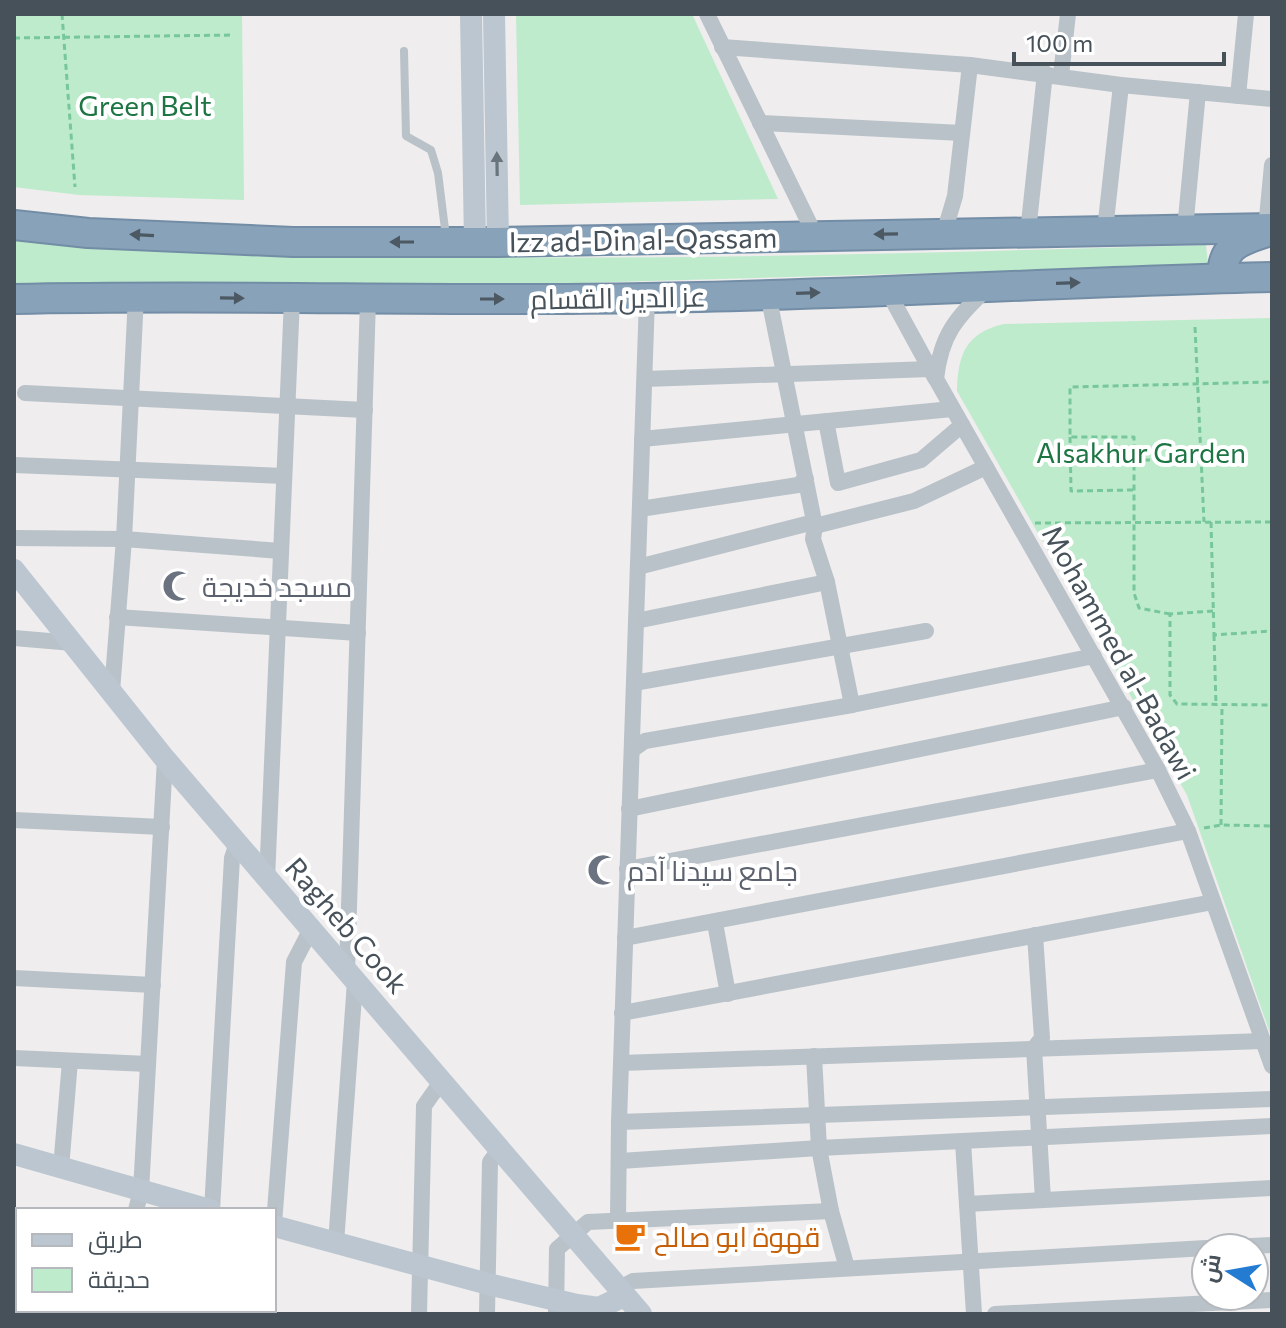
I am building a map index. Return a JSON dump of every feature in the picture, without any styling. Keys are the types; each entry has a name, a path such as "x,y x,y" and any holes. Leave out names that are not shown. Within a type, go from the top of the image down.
{"highway":[{"name":"Izz ad-Din al-Qassam","path":"14,225 88,233 277,241 447,242 1270,229"},
{"path":"1270,229 1237,244 1226,253 1222,278 1272,277"},
{"name":"عز الدين القسام","path":"14,299 136,296 647,298 1222,278"}],"street":[{"path":"471,14 487,242"},
{"path":"487,242 494,14"},
{"path":"707,14 815,235"},
{"path":"1028,232 1053,74 1068,14"},
{"path":"1238,96 1246,14"},
{"path":"722,47 970,65 1121,85 1272,99"},
{"path":"944,233 955,196 970,65"},
{"path":"1105,230 1121,85"},
{"path":"1185,229 1198,92"},
{"path":"760,123 962,133"},
{"path":"1270,229 1272,165"},
{"path":"645,379 785,374 933,374 954,321 989,286"},
{"name":"Mohammed al-Badawi","path":"887,290 1158,770 1188,831 1272,1066"},
{"path":"768,294 815,526 813,539 827,582 852,705"},
{"path":"112,691 124,539 136,296"},
{"path":"618,1221 622,1013 647,298"},
{"path":"267,879 292,299"},
{"path":"336,1243 351,976 368,299"},
{"path":"25,393 365,410"},
{"path":"642,439 952,409"},
{"path":"826,421 838,483 921,460 962,425"},
{"path":"14,465 284,476"},
{"path":"638,567 806,524 815,526 914,501 986,467"},
{"path":"640,509 798,485 806,479"},
{"path":"14,538 124,539 281,551"},
{"name":"Ragheb Cook","path":"14,570 165,759 641,1314"},
{"path":"636,621 827,582"},
{"path":"117,617 358,633"},
{"path":"634,683 926,631"},
{"path":"14,638 73,643"},
{"path":"632,750 645,741 852,705 1094,656"},
{"path":"629,809 1124,707"},
{"path":"138,1200 165,759"},
{"path":"627,869 1158,770"},
{"path":"14,820 162,827"},
{"path":"625,938 1188,831"},
{"path":"211,1208 232,858 237,843"},
{"path":"622,1013 1213,902"},
{"path":"715,923 728,994"},
{"path":"275,1208 294,962 311,929"},
{"path":"1035,935 1042,1038 1034,1048 1043,1200"},
{"path":"14,978 153,985"},
{"path":"621,1063 1263,1041"},
{"path":"814,1056 819,1148 831,1211 847,1268"},
{"path":"14,1058 148,1064"},
{"path":"61,1168 70,1061"},
{"path":"419,1314 424,1106 441,1082"},
{"path":"619,1122 1272,1099"},
{"path":"620,1161 1272,1126"},
{"path":"963,1142 974,1314"},
{"path":"487,1314 490,1162 499,1150"},
{"path":"14,1156 61,1168 138,1200 196,1208"},
{"path":"967,1204 1272,1188"},
{"path":"556,1307 557,1249 588,1222 831,1211"},
{"path":"276,1226 488,1284 556,1307 599,1308 633,1281 1190,1249"},
{"path":"995,1314 1190,1309"}],"lane":[{"path":"404,51 406,136 431,150 438,173 447,242"}],"path":[{"path":"62,14 75,187"},
{"path":"14,38 234,35"},
{"path":"1195,327 1204,522"},
{"path":"1134,490 1071,491 1070,387 1197,382 1272,384 1272,359"},
{"path":"1070,437 1134,437 1134,593 1139,608 1170,614 1213,611"},
{"path":"1134,460 1201,460"},
{"path":"1211,522 1216,706"},
{"path":"1019,523 1272,522"},
{"path":"1170,614 1170,695 1177,704 1272,705"},
{"path":"1214,635 1272,631"},
{"path":"1221,825 1222,706"},
{"path":"1188,831 1221,825 1272,826"}],"green space":[{"name":"Green Belt","path":"14,14 242,14 244,200 79,195 14,187"},
{"path":"516,14 692,14 778,199 520,205"},
{"path":"14,238 171,249 548,258 1206,245 1208,265 367,289 14,286"},
{"name":"Alsakhur Garden","path":"1272,318 1272,1039 1187,795 957,391 959,366 967,347 981,333 1004,324"}],"place":[{"name":"مسجد خديجة","path":"178,586"},
{"name":"جامع سيدنا آدم","path":"603,870"},
{"name":"قهوة ابو صالح","path":"630,1236"}]}
